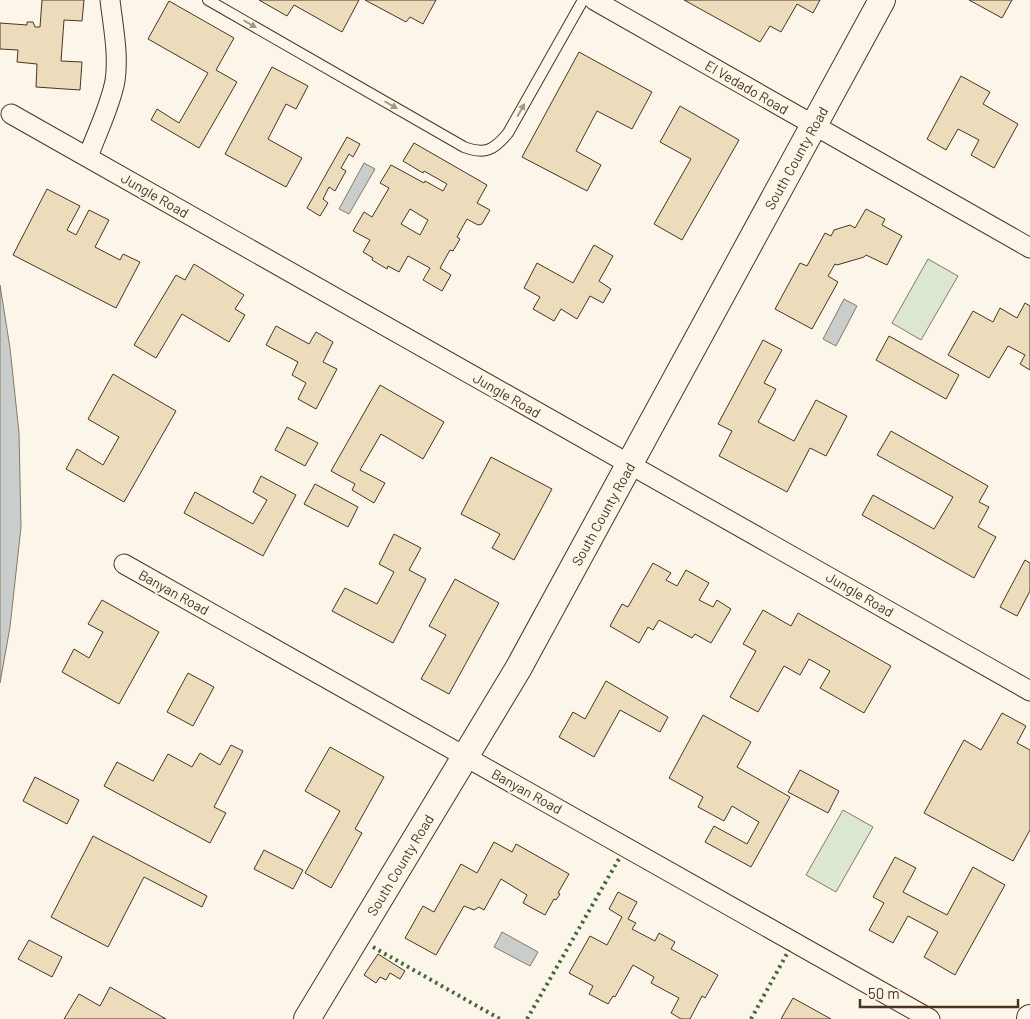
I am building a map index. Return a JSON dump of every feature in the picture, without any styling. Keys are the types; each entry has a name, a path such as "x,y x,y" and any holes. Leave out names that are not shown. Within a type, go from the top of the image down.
{"main road":[{"name":"South County Road","path":"307,1019 518,669 882,0"}],"street":[{"path":"88,157 112,94 115,79 115,49 110,0"},
{"name":"El Vedado Road","path":"594,0 1030,248"},
{"name":"Jungle Road","path":"11,114 1030,691"},
{"name":"Banyan Road","path":"124,564 930,1019"}],"lane":[{"path":"208,0 464,147 480,151 494,148 508,133 583,0"}],"green space":[{"path":"928,259 958,276 921,340 892,323"},
{"path":"843,810 873,827 836,892 806,875"}],"shaded area":[{"path":"364,163 375,169 349,214 339,209"},
{"path":"0,285 10,348 19,433 21,527 10,627 0,683"},
{"path":"844,299 857,306 836,346 823,339"},
{"path":"502,932 538,952 530,966 494,947"}],"building":[{"path":"42,0 84,0 82,21 64,20 61,61 82,62 80,90 36,87 37,64 17,62 18,50 0,49 0,23 27,25 27,22 33,22 35,27 40,27"},
{"path":"259,0 359,0 342,32 294,5 287,16"},
{"path":"365,0 436,0 423,24 410,17 406,22"},
{"path":"684,0 820,0 813,13 797,4 781,32 770,26 760,42"},
{"path":"969,0 1012,0 1002,18"},
{"path":"169,1 234,38 216,70 237,82 199,148 151,120 157,109 179,123 208,73 148,39"},
{"path":"579,52 652,92 632,129 597,111 576,151 601,165 587,191 522,157"},
{"path":"272,67 308,86 296,109 286,104 268,139 302,158 286,187 225,154"},
{"path":"961,76 990,92 983,104 1018,124 994,168 971,155 979,140 958,129 946,150 927,139"},
{"path":"680,106 739,140 682,240 654,224 691,159 660,142"},
{"path":"347,137 360,144 353,157 349,154 341,168 346,171 335,191 329,187 323,199 328,203 320,216 307,208"},
{"path":"414,143 487,185 477,203 490,210 482,224 478,225 467,219 457,237 460,239 453,251 450,250 440,268 451,275 442,291 423,280 430,268 408,256 399,272 388,266 387,269 372,260 373,258 363,252 370,240 353,231 364,212 372,217 389,188 380,183 391,165 443,191 447,184 403,161","holes":["410,209 428,220 420,235 401,224"]},
{"path":"47,189 80,206 67,230 76,235 89,210 109,220 95,247 120,260 123,254 140,262 116,308 13,255"},
{"path":"866,209 885,219 882,225 902,236 887,265 866,255 837,265 835,264 828,276 838,282 812,329 775,309 800,263 807,266 825,233 831,236 834,230 850,225 855,228"},
{"path":"594,245 613,256 599,281 611,289 603,303 590,296 577,319 561,309 554,321 533,309 540,297 524,288 537,263 573,283"},
{"path":"194,264 244,295 235,309 245,315 229,342 182,314 156,358 134,345 176,275 185,280"},
{"path":"1025,303 1030,306 1030,370 1020,364 1025,355 1008,346 989,378 948,355 973,311 993,322 1000,308 1017,318"},
{"path":"276,326 309,344 316,332 333,342 323,362 337,369 316,409 298,399 306,383 292,375 298,362 266,345"},
{"path":"889,336 959,375 946,399 876,360"},
{"path":"763,340 782,350 764,383 776,389 758,422 794,441 816,400 847,416 826,456 810,448 787,492 719,456 732,431 718,424"},
{"path":"113,374 176,411 124,502 66,469 77,449 103,465 119,437 88,419"},
{"path":"380,385 444,422 423,459 381,434 360,470 385,483 374,503 352,490 355,484 331,471"},
{"path":"287,427 318,443 305,466 275,450"},
{"path":"891,431 988,486 979,502 989,507 978,527 996,537 974,578 862,515 873,495 934,529 953,497 877,455"},
{"path":"491,457 552,489 514,560 492,548 500,534 461,514"},
{"path":"261,476 296,495 263,556 184,513 195,492 253,524 267,500 253,492"},
{"path":"315,484 358,507 348,527 304,504"},
{"path":"394,534 421,548 409,570 426,579 393,643 332,611 345,588 377,604 394,572 379,564"},
{"path":"1025,560 1030,563 1030,591 1017,616 1000,607"},
{"path":"653,563 671,573 666,580 677,586 686,570 709,583 699,600 713,607 717,600 731,609 711,643 695,634 692,638 659,620 653,630 648,627 639,643 610,626 622,604 628,607"},
{"path":"455,579 499,603 449,694 421,679 446,635 429,626"},
{"path":"102,600 159,632 119,704 62,672 74,649 89,658 103,632 88,624"},
{"path":"763,610 791,626 798,613 891,666 864,713 820,688 830,671 809,659 800,675 784,666 758,712 730,697 756,651 743,644"},
{"path":"188,673 214,687 193,726 167,712"},
{"path":"606,681 668,717 660,732 620,710 594,757 559,737 573,712 585,719"},
{"path":"1002,713 1026,726 1017,743 1030,750 1030,830 1013,861 924,813 964,740 981,750"},
{"path":"703,715 751,742 737,767 790,797 751,867 705,842 714,826 747,844 759,822 732,806 724,821 698,807 703,797 669,778"},
{"path":"231,745 243,751 214,807 226,813 210,843 104,786 117,762 153,781 168,754 192,767 200,753 220,765"},
{"path":"330,747 384,777 355,829 362,833 331,888 305,873 340,811 305,791"},
{"path":"800,770 839,791 828,813 788,792"},
{"path":"35,777 79,800 67,824 23,801"},
{"path":"93,836 207,896 202,907 144,877 108,947 51,917"},
{"path":"494,842 512,852 516,844 569,874 558,893 560,894 556,900 554,899 545,915 523,903 527,895 501,879 484,910 479,907 474,910 464,906 436,955 405,938 423,906 434,912 461,864 477,873"},
{"path":"264,850 303,870 293,889 254,869"},
{"path":"895,857 916,868 903,892 947,915 973,867 1005,885 955,975 924,957 938,932 908,916 893,943 869,930 884,903 873,897"},
{"path":"618,892 637,902 628,919 636,923 632,929 655,941 659,933 675,942 671,949 718,975 705,998 702,996 690,1019 681,1019 671,1013 679,998 651,983 654,977 633,965 615,997 613,996 608,1004 589,994 593,986 569,973 590,936 607,945 622,917 609,909"},
{"path":"29,940 62,957 52,977 18,959"},
{"path":"378,954 405,971 400,979 390,973 386,980 380,977 376,983 364,975"},
{"path":"110,987 166,1019 64,1019 79,994 100,1006"},
{"path":"793,998 831,1019 781,1019"}],"hedge":[{"path":"527,1019 620,857"},
{"path":"373,947 500,1019"},
{"path":"751,1019 789,950"}]}
